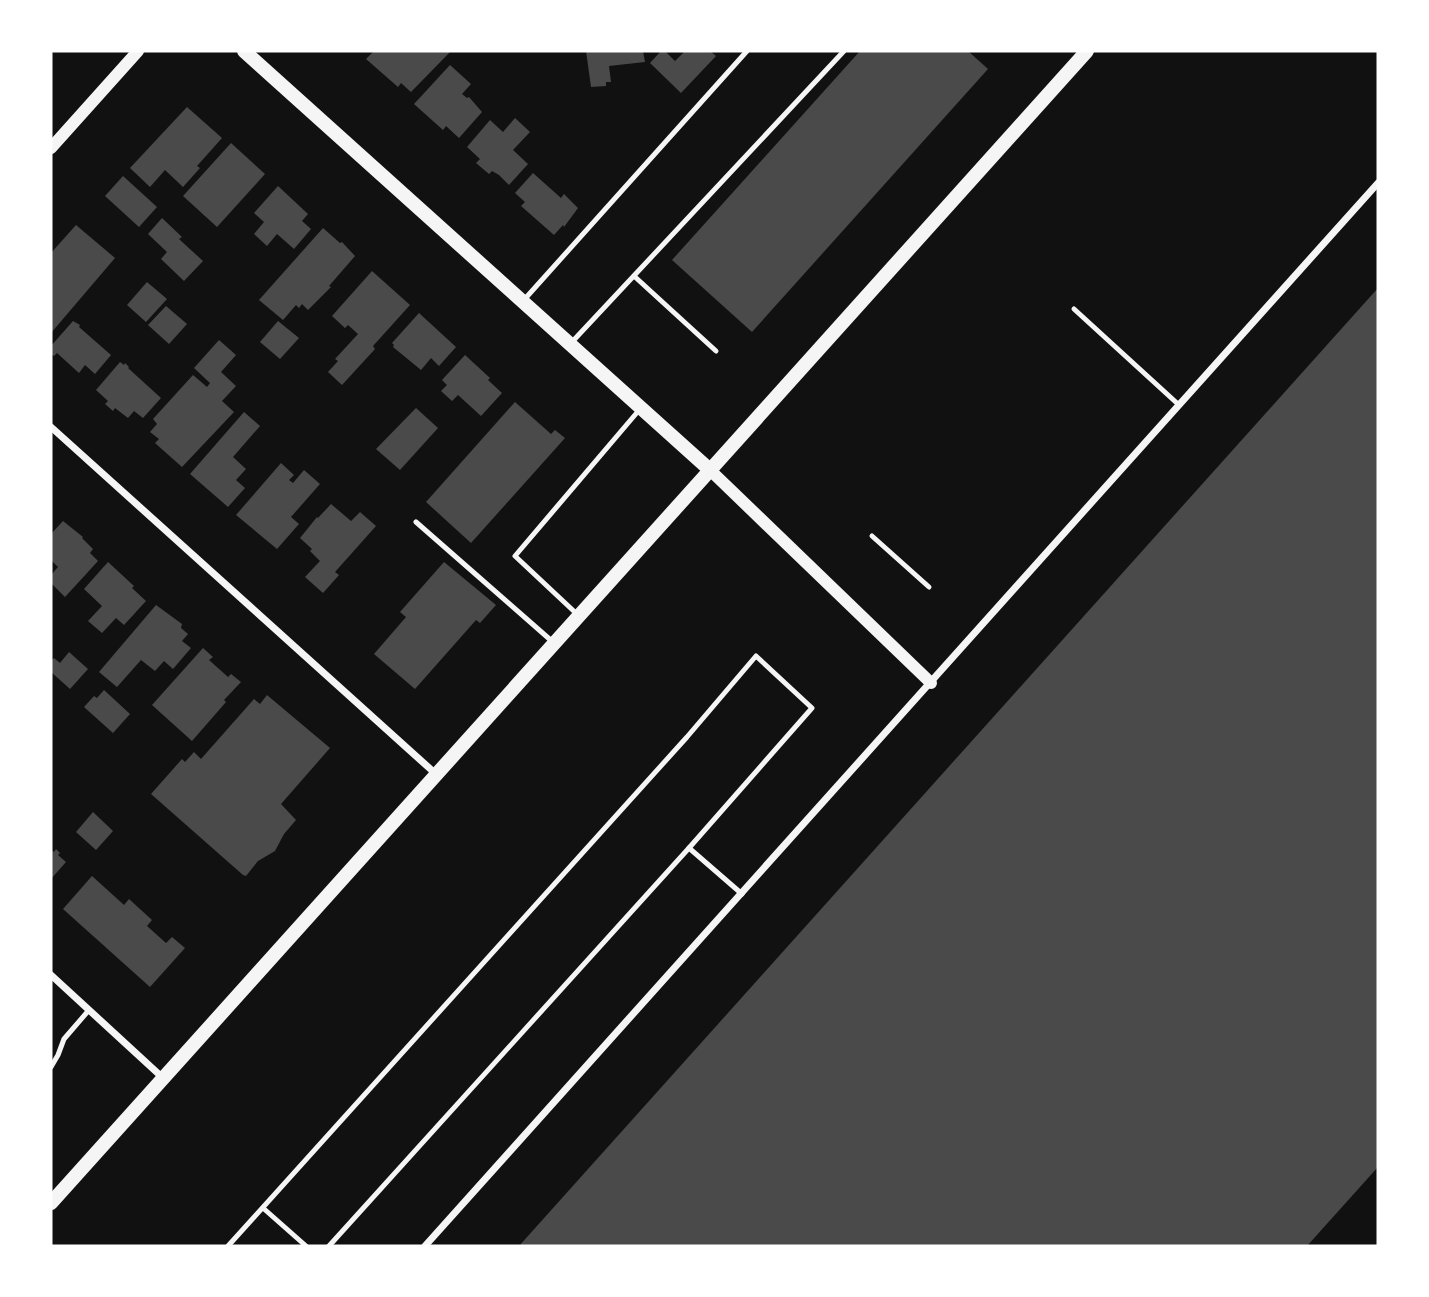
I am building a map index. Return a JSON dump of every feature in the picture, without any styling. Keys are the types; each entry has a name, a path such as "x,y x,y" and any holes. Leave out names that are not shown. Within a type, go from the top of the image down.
{"main road":[{"path":"244,51 710,470"},
{"path":"51,1203 1087,51"}],"street":[{"path":"51,148 138,51"},
{"path":"425,1246 1378,183"},
{"path":"51,427 437,775"},
{"path":"710,470 931,683"},
{"path":"51,975 163,1078"}],"lane":[{"path":"523,301 747,51"},
{"path":"569,344 845,51"},
{"path":"634,276 716,351"},
{"path":"1074,309 1179,405"},
{"path":"579,616 515,556 642,407"},
{"path":"416,522 554,643"},
{"path":"872,536 929,587"},
{"path":"228,1246 687,737 756,656 812,708 329,1246"},
{"path":"689,848 742,894"},
{"path":"51,1067 64,1039 89,1010"},
{"path":"263,1208 306,1246"}],"building":[{"path":"374,51 451,51 411,92 401,83 398,87 366,59"},
{"path":"586,51 643,51 645,62 609,66 611,82 606,82 606,86 591,87"},
{"path":"661,51 665,51 675,61 685,51 710,51 716,56 681,93 650,63"},
{"path":"860,51 968,51 988,69 752,332 672,260"},
{"path":"450,65 471,84 462,94 469,97 482,112 459,138 446,126 443,130 414,104"},
{"path":"187,107 222,138 197,166 200,168 183,187 165,170 150,187 130,168"},
{"path":"515,118 530,132 513,150 528,164 509,185 499,175 492,171 489,174 476,163 480,159 467,147 490,120 503,132"},
{"path":"231,143 265,174 217,227 183,196"},
{"path":"533,173 561,198 564,194 578,208 564,227 563,225 554,235 521,206 525,202 515,193"},
{"path":"123,176 157,207 139,227 105,196"},
{"path":"278,186 308,214 302,221 311,229 294,249 277,234 267,246 254,234 264,222 254,213"},
{"path":"162,218 182,237 179,239 203,261 184,281 161,259 167,252 148,234"},
{"path":"76,225 115,258 51,333 51,253"},
{"path":"323,228 355,256 329,286 331,287 308,310 302,304 299,308 296,305 283,320 259,300"},
{"path":"372,271 410,305 342,385 328,372 338,361 335,359 358,334 348,325 345,328 332,316"},
{"path":"147,282 167,299 146,322 127,305"},
{"path":"1378,288 1378,1167 1307,1246 519,1246"},
{"path":"166,306 187,324 169,344 148,325"},
{"path":"419,313 456,347 439,366 431,358 421,370 393,347 392,343"},
{"path":"73,321 111,355 95,374 85,365 79,373 57,353 54,356 51,354 51,346"},
{"path":"278,321 299,338 280,359 260,342"},
{"path":"219,340 236,355 221,372 236,386 222,401 234,412 182,467 155,443 159,439 150,432 157,424 153,419 193,375 207,387 210,383 194,368"},
{"path":"465,355 502,393 481,416 458,395 452,401 441,391 447,385 442,380"},
{"path":"120,362 124,365 125,363 161,398 143,418 134,411 128,418 115,408 113,411 105,404 108,401 96,390"},
{"path":"515,402 551,434 555,430 565,438 471,543 426,502"},
{"path":"416,408 438,428 400,470 376,449"},
{"path":"244,412 260,426 233,457 246,469 236,480 245,488 228,507 190,474"},
{"path":"281,463 294,475 289,480 293,483 304,470 320,484 291,517 299,524 277,549 236,515"},
{"path":"331,504 351,521 360,512 376,526 335,572 339,575 323,593 305,577 320,561 300,538"},
{"path":"63,521 83,537 93,549 90,553 98,561 65,597 51,583 51,575 58,567 51,560 51,534"},
{"path":"108,562 146,601 124,625 116,618 102,633 88,621 102,606 84,589"},
{"path":"444,562 496,605 480,623 476,620 415,689 374,654 406,617 400,612"},
{"path":"156,605 182,624 181,628 188,634 182,641 191,648 173,669 164,661 155,671 141,660 117,687 99,672"},
{"path":"203,648 213,657 209,660 228,677 231,674 241,682 192,741 152,705"},
{"path":"69,652 88,669 70,689 51,672 51,661 54,658 60,663"},
{"path":"104,690 130,714 113,733 84,707"},
{"path":"267,695 330,748 281,804 296,820 275,851 258,861 246,876 151,794 182,759 185,762 194,752 201,759 254,699 260,704"},
{"path":"93,812 113,831 96,850 76,832"},
{"path":"51,849 54,852 56,849 66,862 51,879"},
{"path":"92,876 124,905 129,899 152,920 147,926 166,943 172,937 185,948 150,987 63,909"}]}
